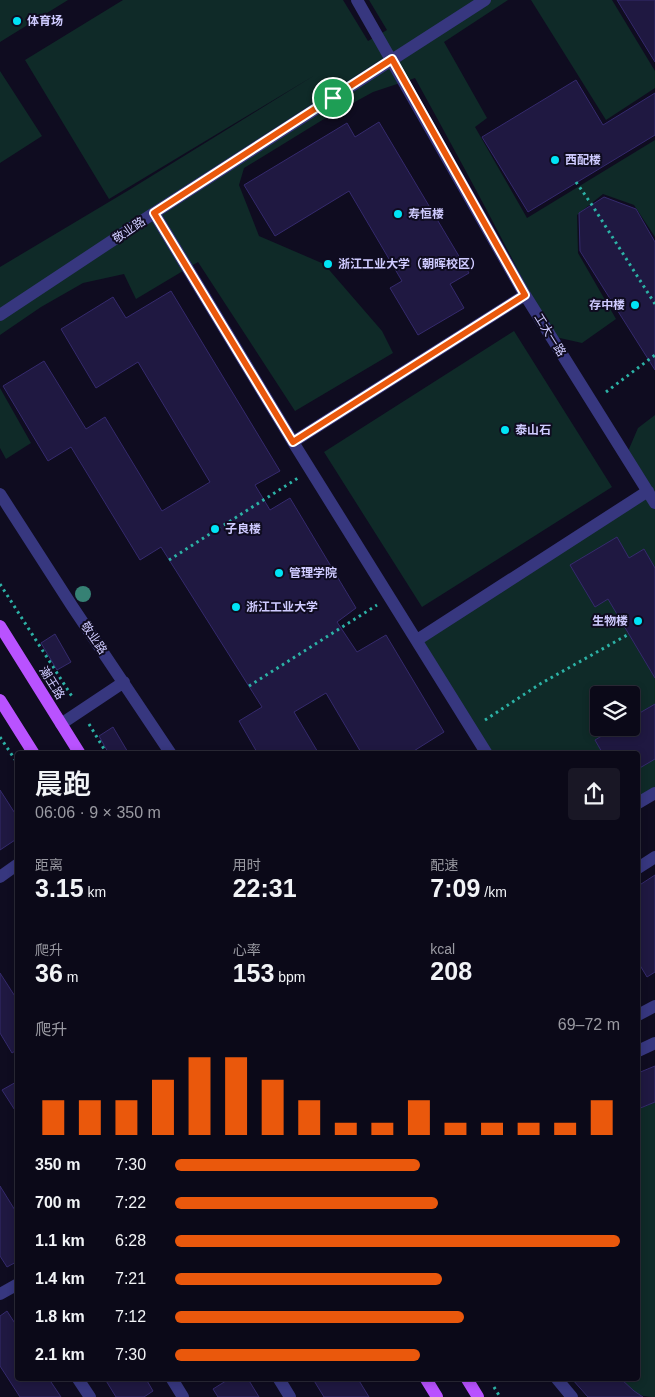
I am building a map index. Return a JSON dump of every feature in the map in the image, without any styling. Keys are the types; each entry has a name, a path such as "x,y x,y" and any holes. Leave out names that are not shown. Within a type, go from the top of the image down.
{"main road":[{"name":"潮王路","path":"0,626 78,751"},
{"path":"0,700 32,751"},
{"path":"427,1381 437,1397"},
{"path":"468,1381 478,1397"}],"street":[{"name":"工大一路","path":"357,0 525,295 655,503"},
{"name":"敬业路","path":"0,315 154,213 485,0"},
{"path":"154,213 293,442 485,751"},
{"path":"293,442 525,295"},
{"path":"417,640 648,491"},
{"name":"敬业路","path":"0,494 169,751"},
{"path":"61,724 124,682"},
{"path":"640,802 655,793"},
{"path":"640,867 655,857"},
{"path":"0,877 15,866"},
{"path":"640,1014 655,1006"},
{"path":"640,1050 655,1043"},
{"path":"0,1294 15,1285"},
{"path":"79,1381 90,1397"},
{"path":"173,1381 183,1397"},
{"path":"280,1381 290,1397"},
{"path":"559,1381 572,1397"}],"path":[{"path":"576,182 655,304"},
{"path":"592,402 655,355"},
{"path":"169,560 311,470"},
{"path":"0,584 106,751"},
{"path":"249,686 390,597"},
{"path":"471,728 540,684 629,634"},
{"path":"0,736 15,759"}],"green space":[{"name":"体育场","path":"0,0 68,0 0,42"},
{"path":"123,0 343,0 368,41 387,30 369,0 508,0 444,42 487,118 475,127 527,218 655,140 655,237 634,205 603,194 577,215 578,253 616,319 582,343 551,336 415,78 373,92 324,119 244,168 239,185 259,236 324,264 382,331 393,353 295,411 198,262 136,299 124,274 83,283 41,307 0,335 0,267 315,75 109,199 25,60"},
{"path":"531,0 612,0 655,71 655,88 606,120"},
{"path":"0,71 42,136 0,163"},
{"path":"514,331 612,487 422,607 324,452"},
{"path":"0,388 31,443 6,459 0,448"},
{"path":"655,415 655,793 640,802 640,751 485,751 417,640 648,491 626,456 638,428"},
{"path":"655,1102 655,1397 639,1394 623,1381 640,1381 640,1108"}],"building":[{"path":"617,0 655,0 655,62"},
{"name":"西配楼","path":"576,80 603,125 655,93 655,135 528,212 482,137"},
{"name":"寿恒楼","path":"379,122 469,273 450,284 464,308 418,335 390,288 402,281 349,191 275,236 244,185 347,123 355,137"},
{"name":"存中楼","path":"604,197 636,209 655,242 655,370 580,251 579,213"},
{"name":"子良楼","path":"171,291 280,471 255,485 270,510 290,498 356,608 337,622 357,652 386,635 444,732 414,751 360,751 326,693 294,712 317,751 256,751 239,721 262,707 161,547 140,560 71,447 48,461 3,386 44,361 86,429 105,417 162,511 210,482 138,362 96,388 61,329 113,297 126,318"},
{"name":"生物楼","path":"617,537 629,558 644,549 655,568 655,678 608,599 595,607 570,565"},
{"path":"55,634 71,662 57,670 41,643"},
{"path":"655,704 655,759 640,768 640,751 601,751 595,740 602,736 640,736 640,713"},
{"path":"113,727 127,751 107,751 99,736"},
{"path":"0,790 15,813 15,840 0,850"},
{"path":"655,875 655,972 647,977 640,965 640,885"},
{"path":"0,973 15,996 15,1051 12,1053 0,1033"},
{"path":"655,1066 655,1102 640,1108 640,1072"},
{"path":"15,1083 15,1110 2,1090"},
{"path":"0,1186 15,1210 15,1263 7,1267 0,1256"},
{"path":"7,1311 15,1323 15,1381 50,1381 61,1397 20,1397 0,1366 0,1316"},
{"path":"106,1381 147,1381 153,1391 144,1397 116,1397"},
{"path":"226,1381 249,1381 259,1397 218,1397 213,1389"},
{"path":"314,1381 359,1381 369,1397 324,1397"},
{"path":"574,1381 623,1381 643,1397 588,1397"}],"place":[{"name":"体育场","path":"17,21"},
{"name":"西配楼","path":"555,160"},
{"name":"寿恒楼","path":"398,214"},
{"name":"浙江工业大学（朝晖校区）","path":"328,264"},
{"name":"存中楼","path":"635,305"},
{"name":"泰山石","path":"505,430"},
{"name":"子良楼","path":"215,529"},
{"name":"管理学院","path":"279,573"},
{"name":"浙江工业大学","path":"236,607"},
{"name":"生物楼","path":"638,621"}],"route":[{"path":"392,59 525,295 293,442 154,213 333,98 392,59"}]}
